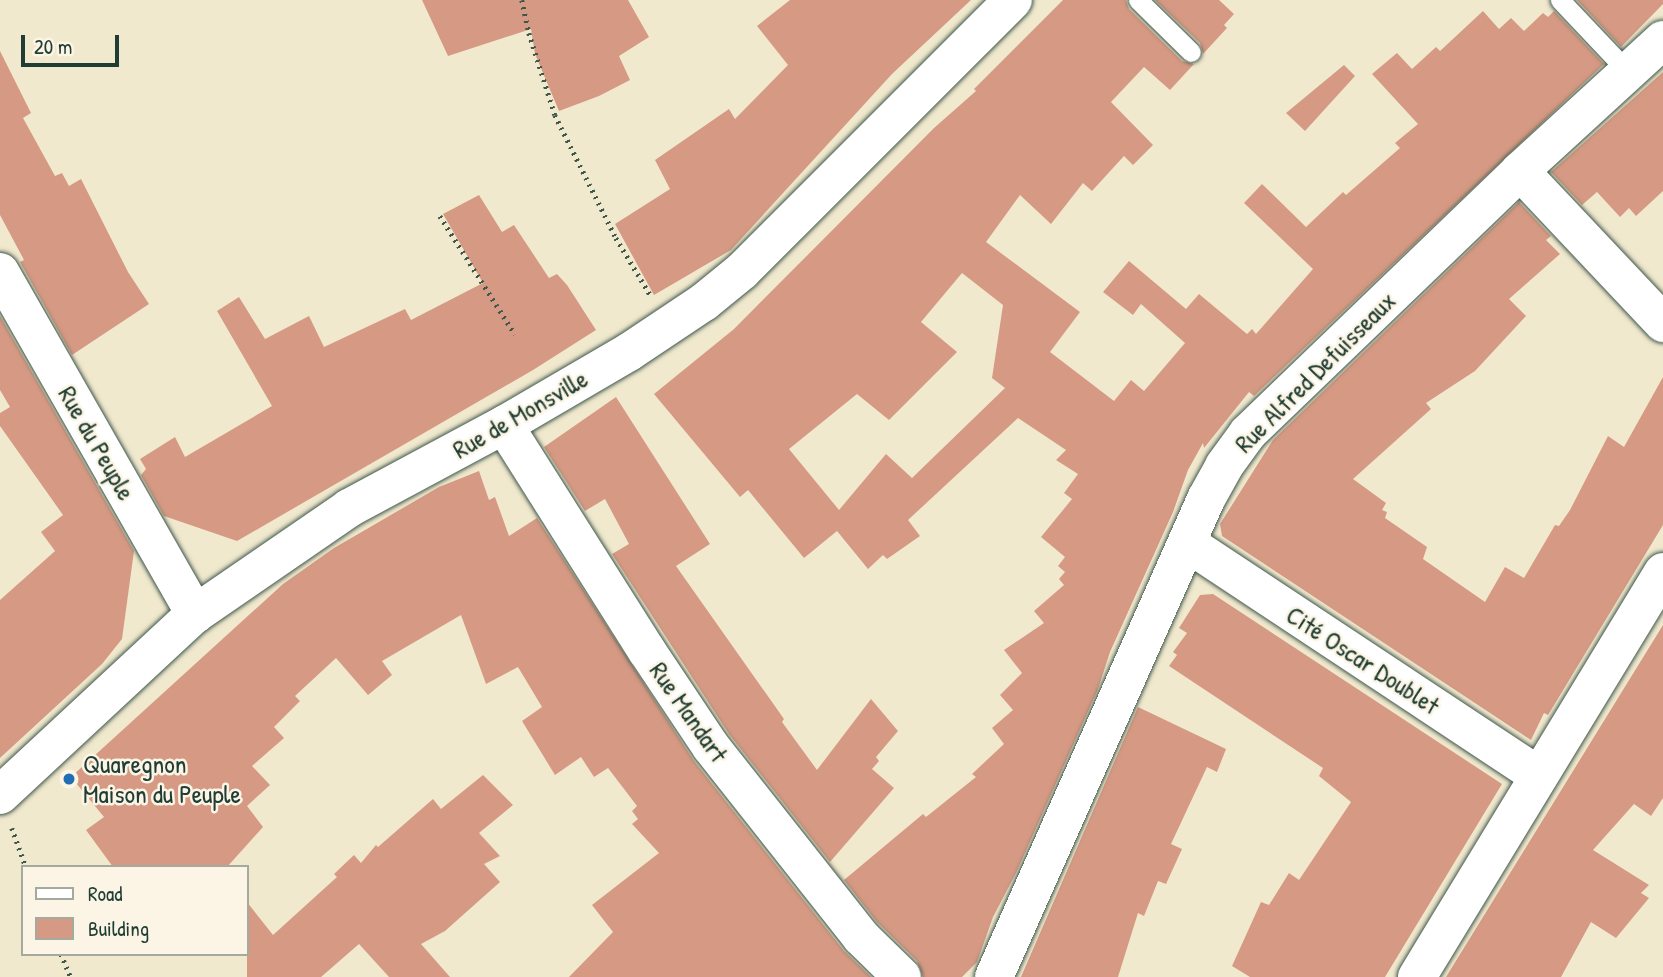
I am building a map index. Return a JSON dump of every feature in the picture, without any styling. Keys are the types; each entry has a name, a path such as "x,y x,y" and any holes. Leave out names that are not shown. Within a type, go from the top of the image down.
{"street":[{"name":"Rue de Monsville","path":"4,808 195,614 349,508 505,425 668,326 742,271 1013,0"},
{"name":"Rue Alfred Defuisseaux","path":"994,977 1187,543 1224,466 1248,433 1520,171 1663,40"},
{"path":"1520,171 1663,323"},
{"name":"Rue du Peuple","path":"0,272 195,614"},
{"name":"Rue Mandart","path":"505,425 647,651 711,747 862,937 902,977"},
{"name":"Cité Oscar Doublet","path":"1187,543 1539,776"},
{"path":"1417,977 1663,572"}],"lane":[{"path":"1138,0 1191,52"},
{"path":"1560,0 1628,72"}],"path":[{"path":"522,0 528,33 555,115 616,238 668,326"},
{"path":"440,216 515,334"},
{"path":"4,808 25,865"},
{"path":"62,956 71,977"}],"building":[{"path":"422,0 628,0 649,37 619,56 630,80 599,96 559,111 535,54 531,29 448,56"},
{"path":"790,0 971,0 892,74 731,250 654,295 615,224 670,189 655,160 729,109 735,119 788,65 757,26"},
{"path":"1063,0 1126,0 1129,9 1182,61 1194,64 1170,90 1144,67 1111,102 1153,145 1133,165 1124,156 1092,191 1083,183 1051,224 1020,195 986,242 1080,312 1050,352 1114,401 1131,380 1144,391 1185,343 1141,304 1133,315 1103,292 1129,261 1186,309 1199,294 1247,334 1252,329 1256,334 1313,269 1244,203 1262,184 1306,227 1343,192 1346,195 1400,148 1395,143 1418,124 1372,74 1397,53 1412,69 1436,47 1440,51 1483,11 1499,29 1511,18 1524,31 1543,13 1548,17 1554,11 1604,64 1254,396 1249,392 1204,448 1203,443 1188,470 1173,512 1110,652 1098,689 1016,873 993,917 977,962 962,977 923,977 917,961 877,922 844,880 923,814 926,817 976,777 972,774 1004,744 992,728 1013,710 1000,695 1022,673 1004,650 1044,623 1034,611 1064,585 1059,579 1065,572 1058,566 1065,557 1041,537 1072,499 1064,493 1078,474 1056,460 1066,450 1018,418 908,520 920,536 887,559 883,555 868,569 837,531 804,558 748,490 740,497 654,394 734,329 934,128 976,91 974,89","holes":["962,273 1003,305 992,378 1005,388 912,478 886,454 839,510 789,449 857,394 889,420 957,352 921,322"]},
{"path":"1155,0 1219,0 1234,14 1224,25 1227,28 1203,54 1200,43"},
{"path":"1577,0 1663,0 1663,4 1621,47"},
{"path":"0,51 31,113 23,118 55,176 62,173 69,186 81,179 128,272 149,304 72,355 20,262 24,260 0,215"},
{"path":"1344,65 1355,76 1305,131 1286,113"},
{"path":"1663,72 1663,191 1636,216 1629,208 1620,217 1597,192 1582,205 1551,172"},
{"path":"479,195 502,232 514,225 549,278 557,274 567,285 596,330 533,370 237,541 164,516 141,475 146,469 140,459 175,437 185,457 272,406 217,311 239,297 265,339 309,316 324,347 405,309 411,320 483,283 443,214"},
{"path":"1519,202 1551,236 1546,240 1560,254 1509,299 1526,316 1475,371 1426,403 1431,409 1353,479 1386,503 1382,510 1387,512 1385,518 1427,547 1423,559 1485,602 1505,567 1524,578 1555,525 1559,526 1570,510 1608,436 1624,447 1663,377 1663,525 1548,715 1544,713 1531,740 1222,536 1220,524 1273,440"},
{"path":"0,316 134,551 122,639 102,664 0,758 0,600 55,551 41,532 63,515 0,426 0,413 10,407 0,390"},
{"path":"616,397 710,544 676,566 817,770 871,699 898,731 876,757 879,761 872,769 894,788 830,862 729,734 612,554 629,544 605,499 585,511 544,447"},
{"path":"479,471 489,500 495,497 509,536 537,518 694,761 844,951 871,977 569,977 613,932 592,905 659,853 632,824 638,819 632,811 637,806 608,768 594,777 581,757 555,775 522,721 542,707 518,667 486,684 461,615 382,661 392,675 368,695 336,658 295,696 300,701 274,727 284,738 252,766 270,785 247,806 263,827 229,865 112,865 86,830 104,817 71,777 283,584 334,548 439,487"},
{"path":"1213,594 1502,784 1385,977 1250,977 1232,966 1261,902 1269,905 1289,873 1299,880 1351,802 1319,776 1323,768 1169,666 1177,655 1173,652 1187,633 1179,628 1200,595"},
{"path":"1663,625 1663,798 1651,816 1634,804 1593,850 1649,885 1641,893 1649,898 1616,938 1591,922 1561,977 1446,977"},
{"path":"1138,707 1226,749 1217,772 1207,767 1171,844 1182,849 1166,884 1158,881 1144,916 1138,913 1118,977 1021,977"},
{"path":"483,775 513,805 479,833 500,856 484,864 500,882 445,931 421,944 450,977 389,977 359,944 321,977 247,977 248,903 273,935 337,877 334,874 354,855 361,863 376,845 378,847 433,799 441,809"}],"place":[{"name":"Quaregnon Maison du Peuple","path":"69,779"}]}
